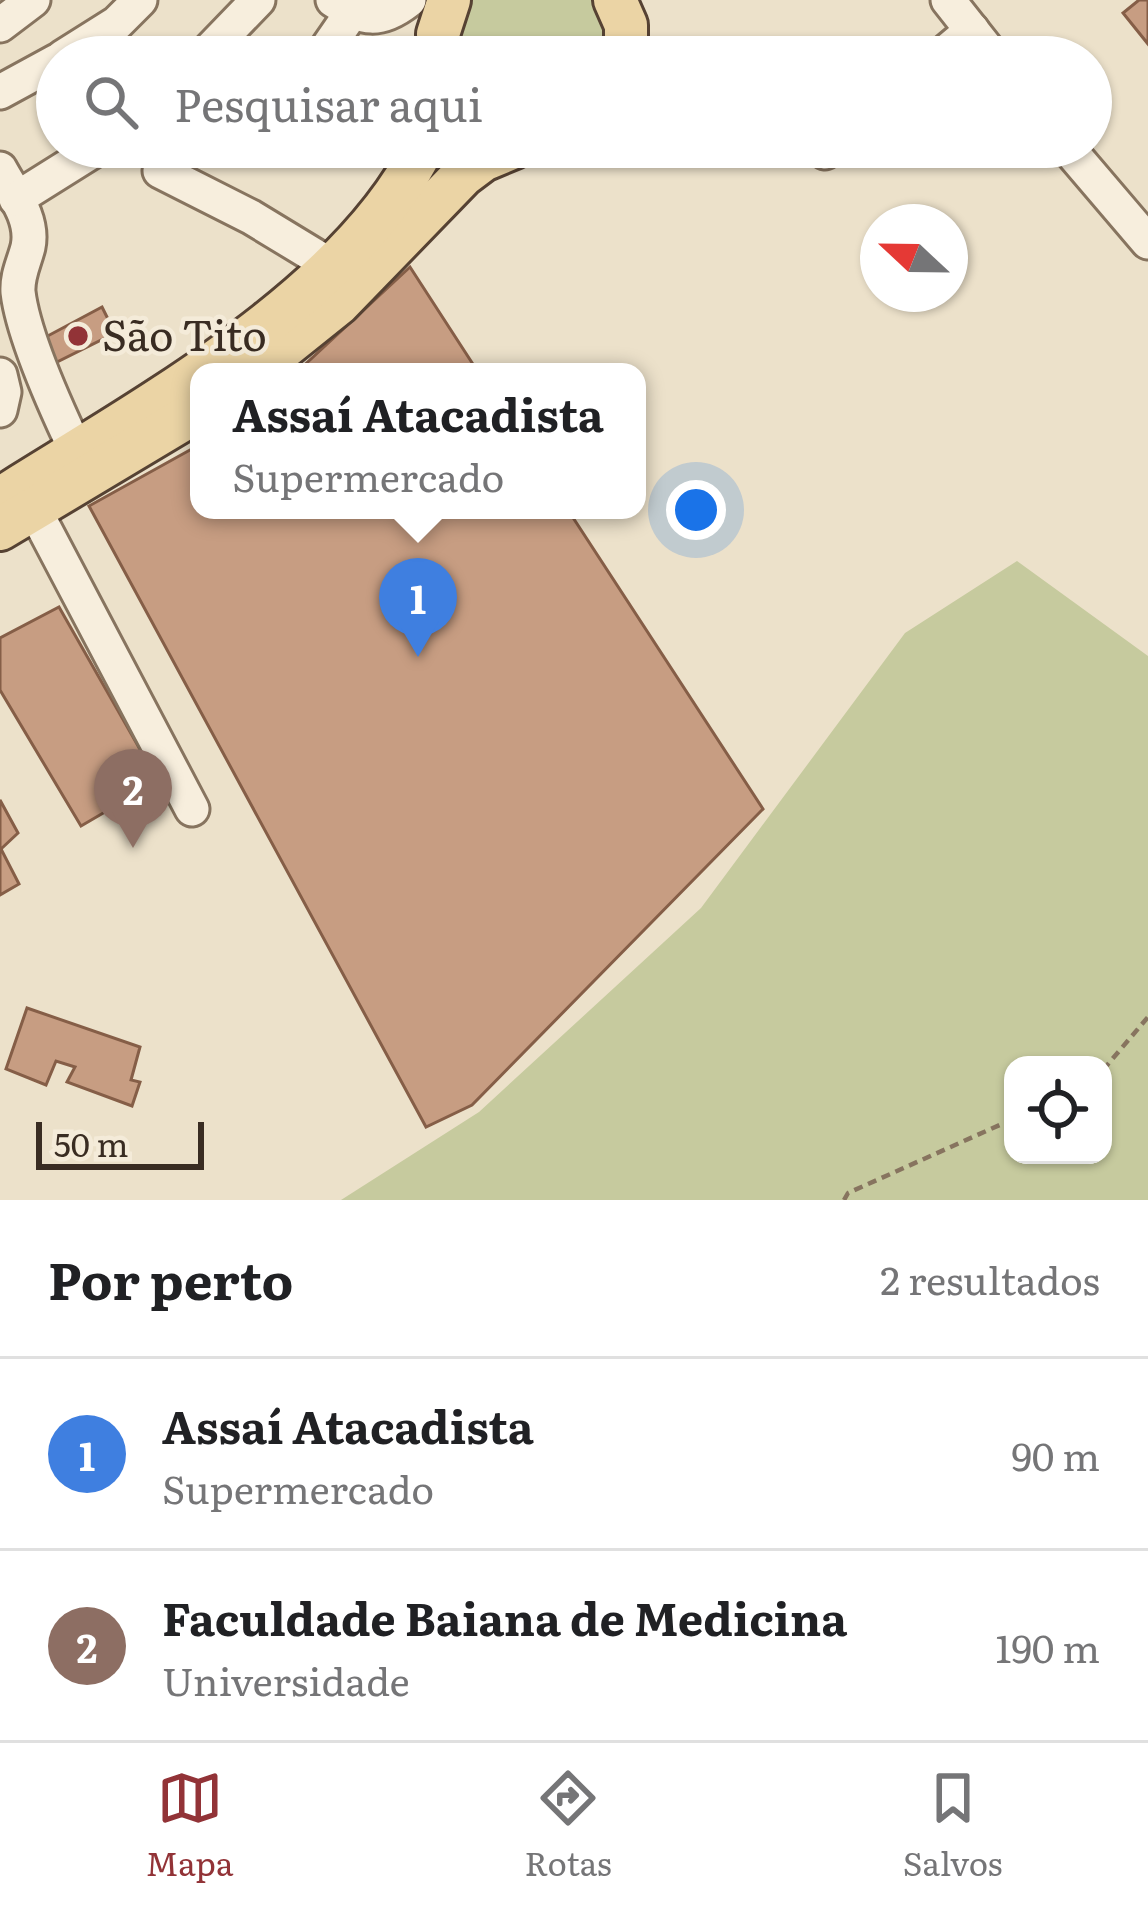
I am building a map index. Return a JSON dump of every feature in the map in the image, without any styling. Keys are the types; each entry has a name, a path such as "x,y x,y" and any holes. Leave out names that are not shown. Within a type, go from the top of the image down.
{"main road":[{"path":"212,363 274,318 330,265 381,215 412,168"},
{"path":"264,363 339,303 472,168"},
{"path":"11,512 76,450 190,377"},
{"path":"11,512 190,415"}],"street":[{"path":"0,25 33,0"},
{"path":"96,36 140,0"},
{"path":"223,36 258,0"},
{"path":"330,36 342,6 380,19 409,0"},
{"path":"948,0 977,36"},
{"path":"965,36 972,30"},
{"path":"0,92 36,72"},
{"path":"47,168 8,184 28,223 19,273 20,304 76,450"},
{"path":"1085,168 1148,242"},
{"path":"160,171 251,217 330,265"},
{"path":"0,375 4,392 0,410"},
{"path":"11,512 192,809"}],"path":[{"path":"1112,1059 1148,1016"},
{"path":"844,1200 848,1193 1004,1123"}],"green space":[{"path":"468,0 597,0 604,12 607,36 457,36 458,19"},
{"path":"1017,561 1148,656 1148,1200 341,1200 479,1112 701,908 905,633"}],"building":[{"path":"1139,0 1148,0 1148,44 1123,13"},
{"path":"410,267 472,363 307,363"},
{"name":"São Tito","path":"102,307 115,333 55,363 42,339"},
{"path":"190,450 190,519 574,519 763,809 472,1105 426,1127 89,506"},
{"path":"59,607 158,781 81,826 0,690 0,638"},
{"path":"0,800 18,833 1,849 19,884 0,895"},
{"path":"27,1008 140,1047 131,1080 140,1082 132,1106 67,1082 75,1067 56,1061 46,1085 6,1069"}],"place":[{"name":"São Tito","path":"78,336"},
{"name":"Assaí Atacadista","path":"418,657"},
{"name":"Faculdade Baiana de Medicina","path":"133,848"}]}
